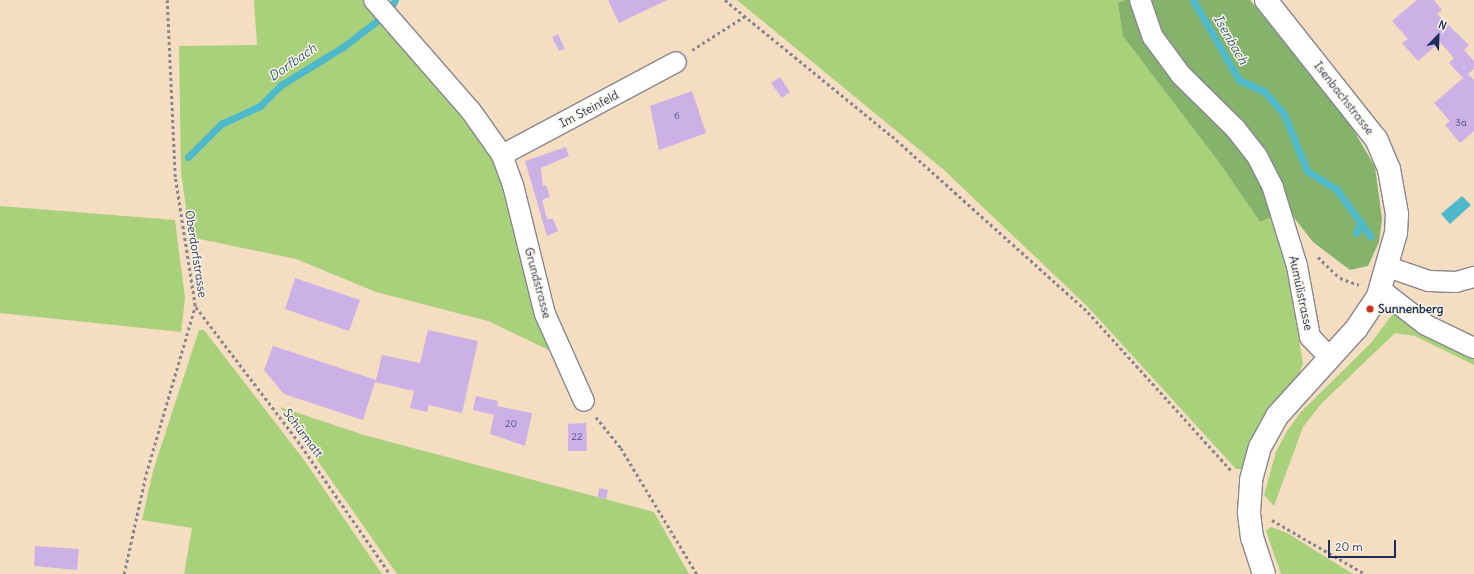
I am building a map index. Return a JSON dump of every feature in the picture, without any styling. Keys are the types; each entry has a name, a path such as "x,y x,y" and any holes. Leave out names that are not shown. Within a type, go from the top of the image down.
{"main road":[{"name":"Isenbachstrasse","path":"1266,0 1367,125 1383,154 1397,214 1388,267 1374,289 1356,329 1329,357"},
{"path":"1264,574 1252,538 1249,512 1251,480 1256,456 1269,428 1329,357"}],"street":[{"name":"Grundstrasse","path":"374,0 471,111 502,155 513,185 545,314 584,401"},
{"name":"Aumülistrasse","path":"1140,0 1154,36 1181,75 1235,128 1257,156 1273,188 1297,266 1310,336 1329,357"},
{"name":"Im Steinfeld","path":"502,155 676,62"},
{"path":"1388,267 1429,281 1456,282 1474,277"},
{"path":"1374,289 1426,326 1474,348"}],"path":[{"name":"Oberdorfstrasse","path":"124,574 146,474 195,306 175,177 167,0"},
{"path":"725,0 892,136 1088,312 1220,460 1236,475 1251,480"},
{"path":"676,62 745,16"},
{"path":"1314,251 1340,278 1374,289"},
{"name":"Schürmatt","path":"195,306 298,441 390,574"},
{"path":"584,401 621,448 697,574"},
{"path":"1249,512 1279,522 1365,574"}],"green space":[{"path":"254,0 364,0 478,132 500,172 555,353 488,321 376,292 296,259 190,237 181,172 179,46 257,45"},
{"path":"737,0 1125,0 1118,3 1260,222 1271,217 1286,265 1303,363 1298,377 1257,428 1243,469 1236,469 1087,306 944,170"},
{"path":"1125,0 1250,0 1346,117 1375,167 1382,219 1379,242 1368,266 1350,270 1313,242 1288,210 1260,222 1222,166 1123,36 1118,3"},
{"path":"0,206 175,220 185,298 181,332 0,313"},
{"path":"1394,312 1474,352 1474,365 1415,336 1395,333 1322,403 1303,427 1274,506 1264,495 1276,452 1287,431 1301,412 1371,343"},
{"path":"199,330 204,330 304,460 382,574 184,574 192,528 142,520 153,471"},
{"path":"280,407 364,435 654,512 689,574 397,574"},
{"path":"1271,527 1287,533 1353,574 1281,574 1266,531"}],"water":[{"path":"1462,196 1471,205 1450,224 1441,214"}],"building":[{"path":"608,0 667,0 619,23"},
{"path":"1417,0 1434,0 1442,10 1437,14 1469,45 1464,50 1474,61 1474,69 1468,74 1474,80 1474,131 1460,143 1445,125 1450,121 1434,103 1463,78 1449,63 1454,58 1440,42 1418,61 1402,43 1408,39 1392,21"},
{"path":"558,34 565,49 559,51 552,37"},
{"path":"780,77 790,92 782,98 771,83"},
{"path":"692,91 706,133 659,150 650,106"},
{"path":"566,147 569,156 541,168 543,186 546,185 550,197 542,200 547,219 553,219 558,231 547,236 525,161"},
{"path":"295,278 360,300 349,331 285,309"},
{"path":"428,330 478,341 462,413 429,405 427,412 410,408 414,391 375,382 363,420 284,394 264,370 273,346 376,380 382,355 420,363"},
{"path":"476,396 498,401 497,406 532,413 525,446 490,434 494,415 473,410"},
{"path":"586,423 587,451 568,451 568,424"},
{"path":"599,488 608,490 606,499 598,497"},
{"path":"35,546 79,549 77,570 34,566"}],"waterway":[{"name":"Dorfbach","path":"391,7 395,0"},
{"name":"Isenbach","path":"1193,0 1239,80 1264,91 1284,114 1307,171 1337,190 1370,236"},
{"name":"Dorfbach","path":"188,157 221,124 260,106 281,85 343,47 378,20"},
{"name":"Isenbach","path":"1356,233 1361,221"}],"place":[{"name":"Sunnenberg","path":"1370,309"}]}
